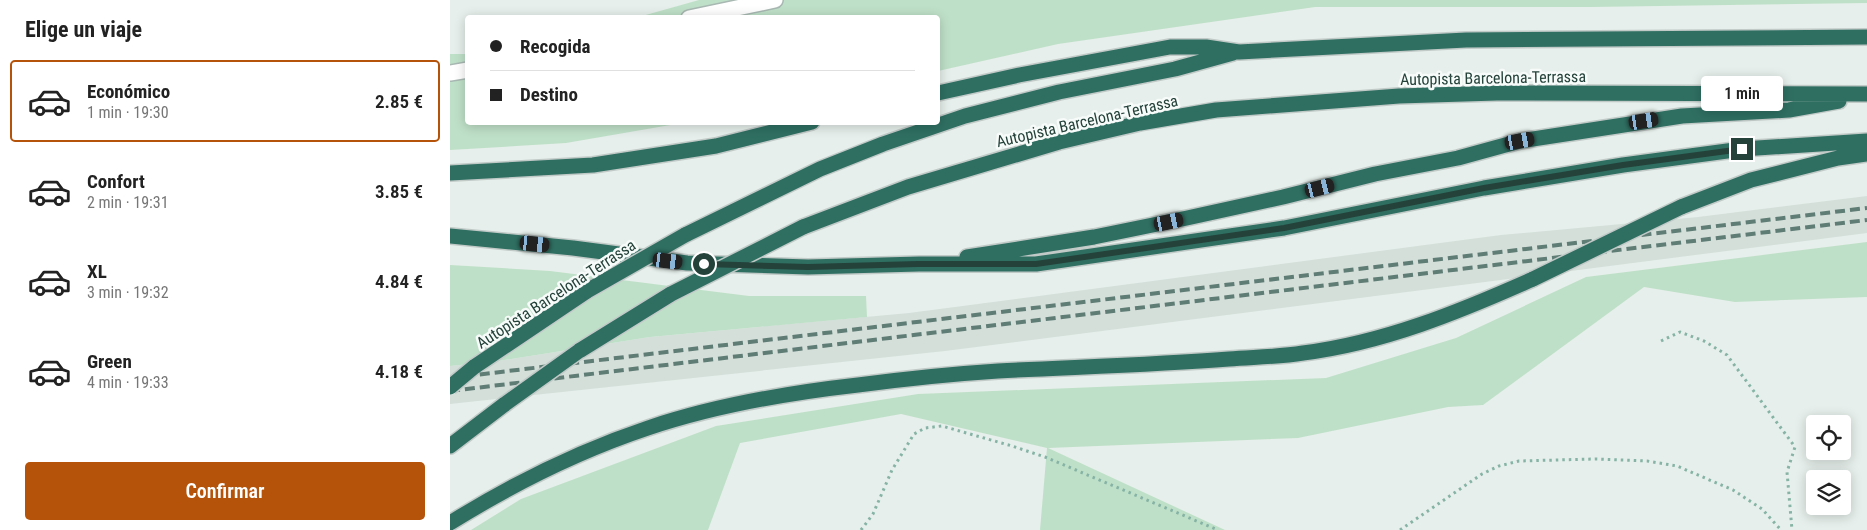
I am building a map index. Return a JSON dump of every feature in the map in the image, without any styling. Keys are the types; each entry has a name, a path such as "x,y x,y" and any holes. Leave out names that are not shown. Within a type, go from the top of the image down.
{"highway":[{"path":"940,93 1019,75 1170,46 1239,52 1466,40 1867,37"},
{"name":"Autopista Barcelona-Terrassa","path":"450,387 474,367 588,291 685,235 820,169 965,116 1059,92 1174,69 1239,52"},
{"name":"Autopista Barcelona-Terrassa","path":"450,446 578,351 671,294 803,227 908,187 1058,142 1140,123 1216,110 1398,96 1497,93 1867,95"},
{"path":"918,264 1131,230 1283,197 1375,174 1458,158 1520,141 1682,116 1789,110 1867,95"},
{"path":"450,173 593,165 716,146 800,125"},
{"path":"450,236 572,248 687,263 808,267 1046,263 1284,228 1484,188 1623,165 1742,149 1867,141"},
{"path":"450,523 528,478 585,452 648,428 709,410 773,396 914,378 996,371 1179,363 1303,353 1370,340 1420,326 1476,304 1533,279 1681,207 1751,180 1838,158 1867,154"}],"street":[{"path":"703,15 775,0"},
{"path":"450,73 465,70"}],"path":[{"path":"1661,342 1680,332 1704,341 1727,355 1795,447 1787,472 1792,530"},
{"path":"861,530 873,514 892,470 914,434 925,428 942,426 1012,446 1045,458 1218,530"},
{"path":"1400,530 1482,474 1499,466 1519,461 1595,459 1647,461 1677,466 1732,490 1762,509 1781,530"}],"shaded area":[{"path":"1867,196 1867,233 945,351 450,404 450,366 498,361 650,337 909,313 1501,235 1698,217"}],"green space":[{"path":"699,0 1867,0 1867,3 1591,7 1315,7 1058,44 940,71 940,15 646,15"},
{"path":"450,54 465,54 465,125 670,125 566,143 450,150"},
{"path":"1867,242 1867,297 1735,302 1644,287 1483,405 1448,407 1298,438 1048,448 1225,530 1040,530 1047,448 901,414 740,443 708,530 471,530 521,499 716,426 918,394 1326,378 1456,338 1586,277"},
{"path":"450,265 550,271 749,296 866,296 867,317 650,337 498,361 450,366"}],"railway":[{"path":"450,378 1867,208"},
{"path":"450,391 1867,220"}],"route":[{"path":"704,264 808,267 918,264 1036,264 1284,228 1484,188 1623,165 1742,149"}]}
